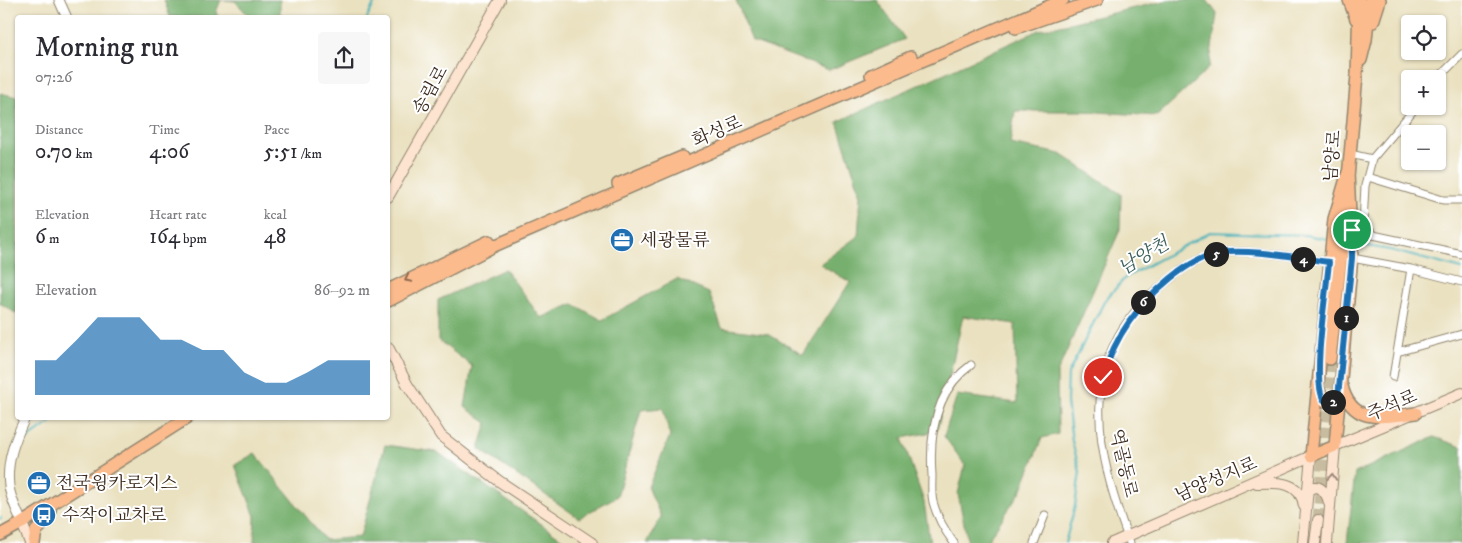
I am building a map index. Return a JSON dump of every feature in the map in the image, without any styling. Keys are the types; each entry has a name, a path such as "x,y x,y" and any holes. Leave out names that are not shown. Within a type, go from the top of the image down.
{"main road":[{"name":"송림로","path":"390,192 500,0"},
{"name":"화성로","path":"390,289 477,246 1046,0"},
{"name":"화성로","path":"390,300 494,246 1063,0"},
{"path":"904,69 949,56 991,37 1097,0"},
{"path":"1349,0 1357,22"},
{"name":"남양로","path":"1330,359 1341,258 1353,226 1348,172 1357,75 1359,0"},
{"name":"남양로","path":"1357,75 1366,40 1370,0"},
{"path":"1366,40 1380,0"},
{"path":"1327,543 1341,374 1341,258 1334,219 1348,172"},
{"path":"1303,543 1318,365 1341,258"},
{"path":"390,351 407,384 441,436 499,481 592,543"},
{"path":"1318,365 1321,396 1330,403 1338,397"},
{"path":"1341,374 1344,395 1356,411 1374,418 1416,413"},
{"name":"주석로","path":"1334,446 1462,393"},
{"path":"0,535 20,525 184,420"},
{"name":"남양성지로","path":"1112,543 1129,539 1334,446"},
{"path":"1248,484 1275,482 1289,484 1302,496 1305,515"},
{"path":"1308,490 1315,486 1324,491 1330,509"},
{"path":"34,543 36,531 48,519 51,505"},
{"path":"1315,543 1318,520"},
{"path":"0,542 20,525"},
{"path":"20,525 30,543"}],"street":[{"path":"59,0 66,15"},
{"path":"1446,70 1462,54"},
{"path":"1409,115 1372,159 1353,226 1373,235 1462,254"},
{"path":"1350,154 1372,159"},
{"path":"1368,177 1443,200 1462,200"},
{"name":"역골동로","path":"1129,539 1103,454 1099,416 1101,388 1106,367 1118,337 1129,320 1160,287 1186,268 1210,256 1240,252 1341,258 1410,269 1462,282"},
{"path":"1393,377 1410,269"},
{"path":"1397,352 1462,334"},
{"path":"954,543 943,528 933,502 930,451 937,410 958,375 971,365"},
{"path":"20,525 9,488 8,474 11,454 24,420"},
{"path":"1034,543 1045,516"}],"green space":[{"path":"164,0 221,0 216,12 217,15 169,15"},
{"path":"222,0 280,0 280,15 248,15 235,1"},
{"path":"736,0 877,0 905,39 829,70 752,41"},
{"path":"1169,0 1207,0 1217,14 1209,68 1157,116 1083,111 1015,111 1010,144 1061,154 1121,194 1120,230 1057,373 1058,434 1042,438 1021,491 986,543 968,543 958,494 965,465 944,436 957,395 1017,403 1015,324 963,316 937,431 902,438 924,502 930,543 647,543 661,517 648,487 670,436 663,408 641,410 617,496 579,518 479,449 487,423 465,407 472,366 438,340 438,300 505,269 541,318 573,304 602,320 677,279 709,293 722,328 768,334 803,355 850,282 820,264 858,236 861,195 837,122 1039,30"},
{"path":"0,93 15,97 15,313 0,303"},
{"path":"1434,437 1462,447 1462,543 1347,543 1355,473"},
{"path":"385,445 437,452 568,543 254,543 255,516 235,465 255,453 325,540 360,537"}],"waterway":[{"path":"368,15 376,0"},
{"name":"남양천","path":"1065,543 1075,506 1080,472 1072,441 1067,402 1068,374 1105,300 1126,277 1210,232 1305,235 1328,239"},
{"path":"1355,244 1390,250 1462,269"},
{"path":"27,439 54,420"}],"tunnel":[{"path":"1318,520 1330,359"}],"place":[{"name":"세광물류","path":"622,240"},
{"name":"전국윙카로지스","path":"39,483"},
{"name":"수작이교차로","path":"44,515"}],"route":[{"path":"1103,377 1118,337 1138,308 1153,292 1186,268 1210,256 1232,252 1307,259 1329,262 1318,365 1318,387 1324,400 1330,403 1333,402 1338,397 1352,258 1352,230"}]}
